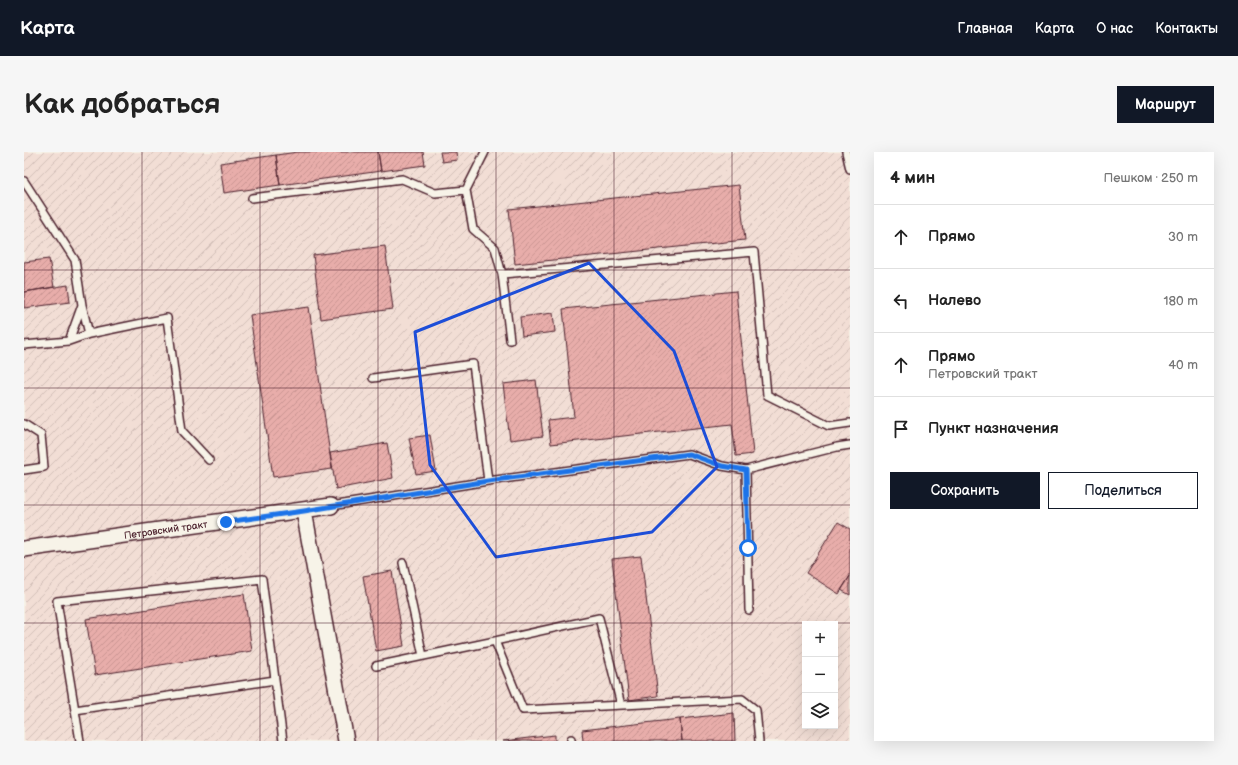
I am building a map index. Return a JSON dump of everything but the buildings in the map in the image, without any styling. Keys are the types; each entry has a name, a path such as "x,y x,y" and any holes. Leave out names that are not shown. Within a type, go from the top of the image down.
{"street":[{"name":"Петровский тракт","path":"24,549 304,511 331,506"},
{"path":"304,511 346,741"}],"lane":[{"path":"485,152 466,190 473,229 495,248 502,274 510,340"},
{"path":"846,152 850,169"},
{"path":"252,198 402,179 435,193 466,190"},
{"path":"24,181 75,260 82,305 89,334"},
{"path":"502,274 754,252 767,395 829,426 850,423"},
{"path":"69,340 82,305"},
{"path":"24,345 69,340 89,334 167,318 182,431 209,460"},
{"path":"373,378 473,364 488,481"},
{"path":"24,424 40,435 44,467 24,470"},
{"path":"331,506 488,481 689,454 722,466 746,470 850,445"},
{"path":"746,470 749,610"},
{"path":"403,563 423,656"},
{"path":"80,741 57,601 262,579 283,741"},
{"path":"376,666 599,618 621,705"},
{"path":"495,641 523,710 742,699 756,710 759,741"},
{"path":"75,710 275,680"}],"highlighted area":[{"path":"589,263 674,351 717,467 652,532 496,557 430,465 415,332"}],"shaded area":[{"path":"24,152 850,152 850,741 24,741"}],"route":[{"path":"226,522 488,481 689,454 722,466 746,470 748,548"}]}
